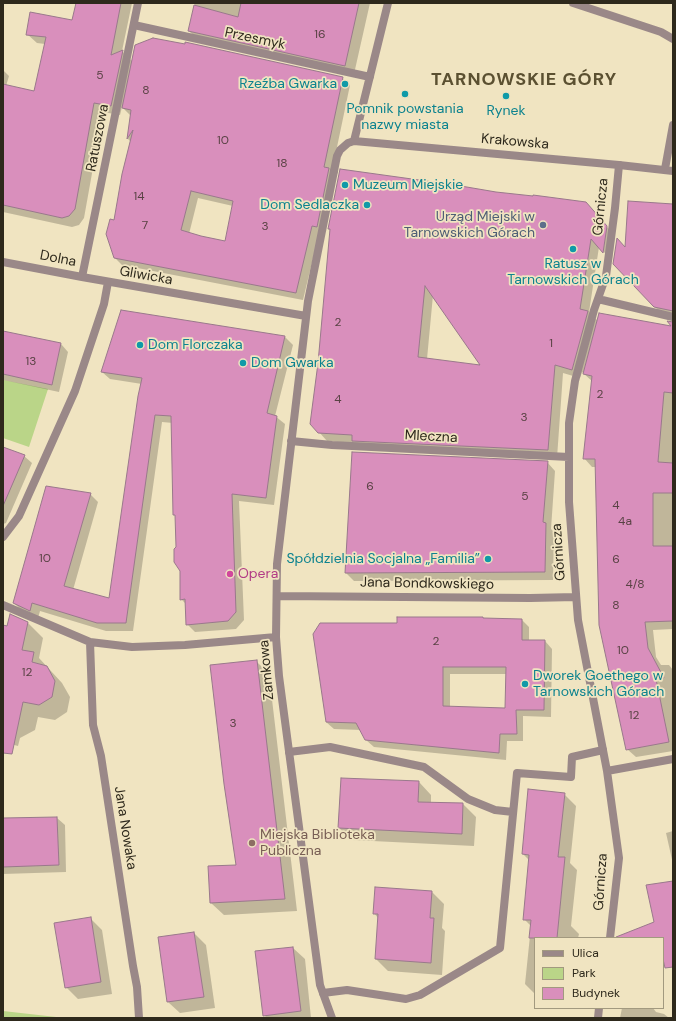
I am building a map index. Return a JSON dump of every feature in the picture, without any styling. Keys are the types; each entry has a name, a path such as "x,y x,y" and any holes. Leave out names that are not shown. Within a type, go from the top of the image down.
{"street":[{"name":"Ratuszowa","path":"82,278 138,3"},
{"path":"306,316 337,156 340,150 354,140 388,3"},
{"path":"573,3 660,32 673,38"},
{"name":"Przesmyk","path":"134,26 370,77"},
{"path":"664,170 673,125"},
{"name":"Krakowska","path":"354,140 619,165 673,172"},
{"name":"Górnicza","path":"610,937 618,858 607,771 578,620 569,502 569,423 572,399 592,317 606,276 619,165"},
{"name":"Dolna","path":"3,262 108,282"},
{"name":"Gliwicka","path":"3,536 19,516 75,391 104,304 108,282 306,316"},
{"path":"598,299 673,317"},
{"name":"Zamkowa","path":"306,316 277,564 276,637 279,676 319,977 332,1018"},
{"name":"Mleczna","path":"291,441 569,457"},
{"name":"Jana Bondkowskiego","path":"277,596 576,597"},
{"path":"3,605 90,642 132,647 185,645 276,637"},
{"name":"Jana Nowaka","path":"90,642 93,725 101,756 137,987 139,1018"},
{"path":"289,752 330,747 424,767 468,799 495,810 513,812"},
{"path":"323,993 347,990 406,999 420,995 500,948 517,773 571,777 572,757 603,750"},
{"path":"607,771 673,759"}],"green space":[{"path":"3,380 48,389 29,447 3,438"},
{"path":"3,1011 65,1018 3,1018"}],"building":[{"path":"76,3 121,3 111,55 123,50 111,106 94,103 75,209 69,216 62,218 3,205 3,84 34,91 46,37 26,35 30,12 72,20"},
{"path":"241,3 359,3 345,66 188,31 194,5 238,17"},
{"path":"153,38 185,44 185,42 343,77 324,167 329,168 317,227 312,226 296,293 114,258 106,234 110,219 114,220 122,174 133,130 127,139 131,110 122,108 135,45","holes":["191,191 233,201 225,241 181,230"]},
{"path":"340,169 496,192 586,202 607,226 603,253 591,239 580,309 588,311 572,370 555,365 548,450 352,441 352,435 318,433 310,424 318,363 330,229 328,229","holes":["425,286 480,365 418,357"]},
{"path":"628,201 673,204 673,311 654,307 613,264 617,238 625,247"},
{"path":"121,310 285,336 267,413 277,416 266,498 232,494 236,612 228,621 186,625 185,599 180,600 180,571 174,562 174,549 176,547 175,515 173,515 171,416 155,415 126,623 97,623 32,603 30,611 13,603 46,486 91,493 64,586 109,598 138,396 142,378 101,372"},
{"path":"599,313 671,326 667,321 673,322 673,393 664,392 658,462 673,463 673,493 653,493 653,546 673,546 673,621 645,622 648,648 664,678 656,679 669,742 626,750 599,625 595,459 583,459 592,376 583,374"},
{"path":"3,331 61,343 52,385 3,374"},
{"path":"3,447 25,455 3,506"},
{"path":"352,452 548,461 543,522 546,523 545,572 345,573"},
{"path":"10,614 28,622 22,650 34,652 32,662 47,666 55,681 52,697 39,705 23,702 12,754 3,753 3,625 7,626"},
{"path":"397,617 483,617 522,619 522,640 545,640 544,710 516,710 517,734 500,734 499,753 365,740 356,723 326,722 313,634 320,623 397,623","holes":["443,667 506,667 505,708 443,706"]},
{"path":"257,660 285,899 210,903 208,866 236,865 224,784 210,665"},
{"path":"341,778 419,781 418,802 463,803 462,834 338,828"},
{"path":"528,789 565,793 558,857 565,857 557,937 529,938 531,920 523,920 529,855 522,854"},
{"path":"57,817 59,865 3,867 3,818"},
{"path":"673,881 673,967 665,968 664,937 616,937 654,922 646,885"},
{"path":"375,887 432,891 430,918 434,918 431,963 375,959 378,914 373,914"},
{"path":"91,917 101,982 65,988 54,923"},
{"path":"194,932 204,997 167,1002 158,937"},
{"path":"293,947 301,1011 263,1016 255,951"}],"place":[{"name":"Rzeźba Gwarka","path":"345,84"},
{"name":"Pomnik powstania nazwy miasta","path":"405,94"},
{"name":"Rynek","path":"506,96"},
{"name":"Muzeum Miejskie","path":"345,185"},
{"name":"Dom Sedlaczka","path":"367,205"},
{"name":"Urząd Miejski w Tarnowskich Górach","path":"543,225"},
{"name":"Ratusz w Tarnowskich Górach","path":"573,249"},
{"name":"Dom Florczaka","path":"140,345"},
{"name":"Dom Gwarka","path":"243,363"},
{"name":"Spółdzielnia Socjalna „Familia”","path":"488,559"},
{"name":"Opera","path":"230,574"},
{"name":"Dworek Goethego w Tarnowskich Górach","path":"525,684"},
{"name":"Miejska Biblioteka Publiczna","path":"252,843"}],"district":[{"name":"TARNOWSKIE GÓRY","path":"524,80"}]}
